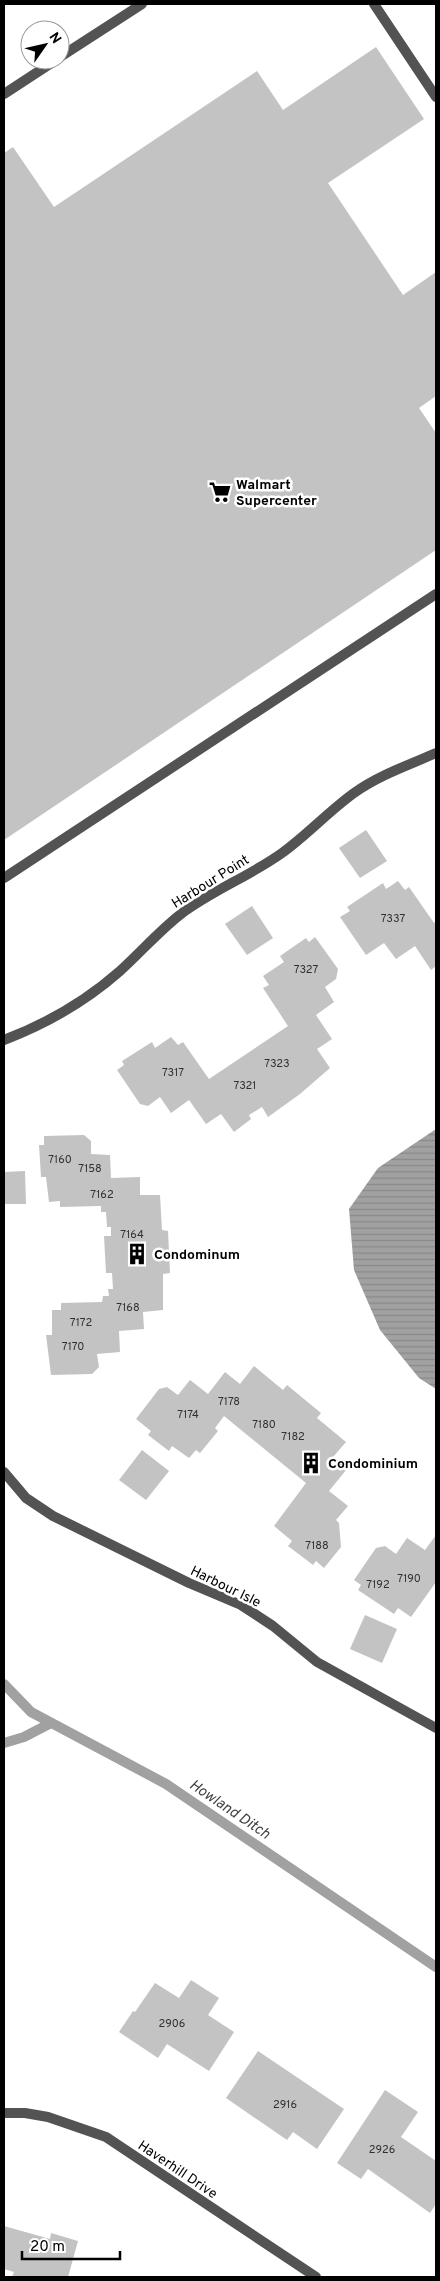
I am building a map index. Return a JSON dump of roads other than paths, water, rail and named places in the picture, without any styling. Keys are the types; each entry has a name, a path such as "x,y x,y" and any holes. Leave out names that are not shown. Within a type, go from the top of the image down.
{"street":[{"path":"70,51 142,4"},
{"path":"374,4 436,97"},
{"path":"4,94 41,70"},
{"path":"4,878 436,594"},
{"name":"Harbour Point","path":"4,1040 53,1018 85,999 119,971 181,914 282,853 356,792 390,773 436,753"},
{"name":"Harbour Isle","path":"4,1472 26,1498 53,1516 189,1583 241,1605 273,1626 317,1662 436,1728"},
{"name":"Haverhill Drive","path":"8,2113 48,2117 106,2137 316,2277"}],"waterway":[{"name":"Howland Ditch","path":"4,1684 31,1712 166,1784 436,1967"},
{"path":"4,1743 24,1737 51,1723"}],"place":[{"name":"Walmart Supercenter","path":"220,492"},
{"name":"Condominum","path":"137,1254"},
{"name":"Condominium","path":"311,1463"}]}
